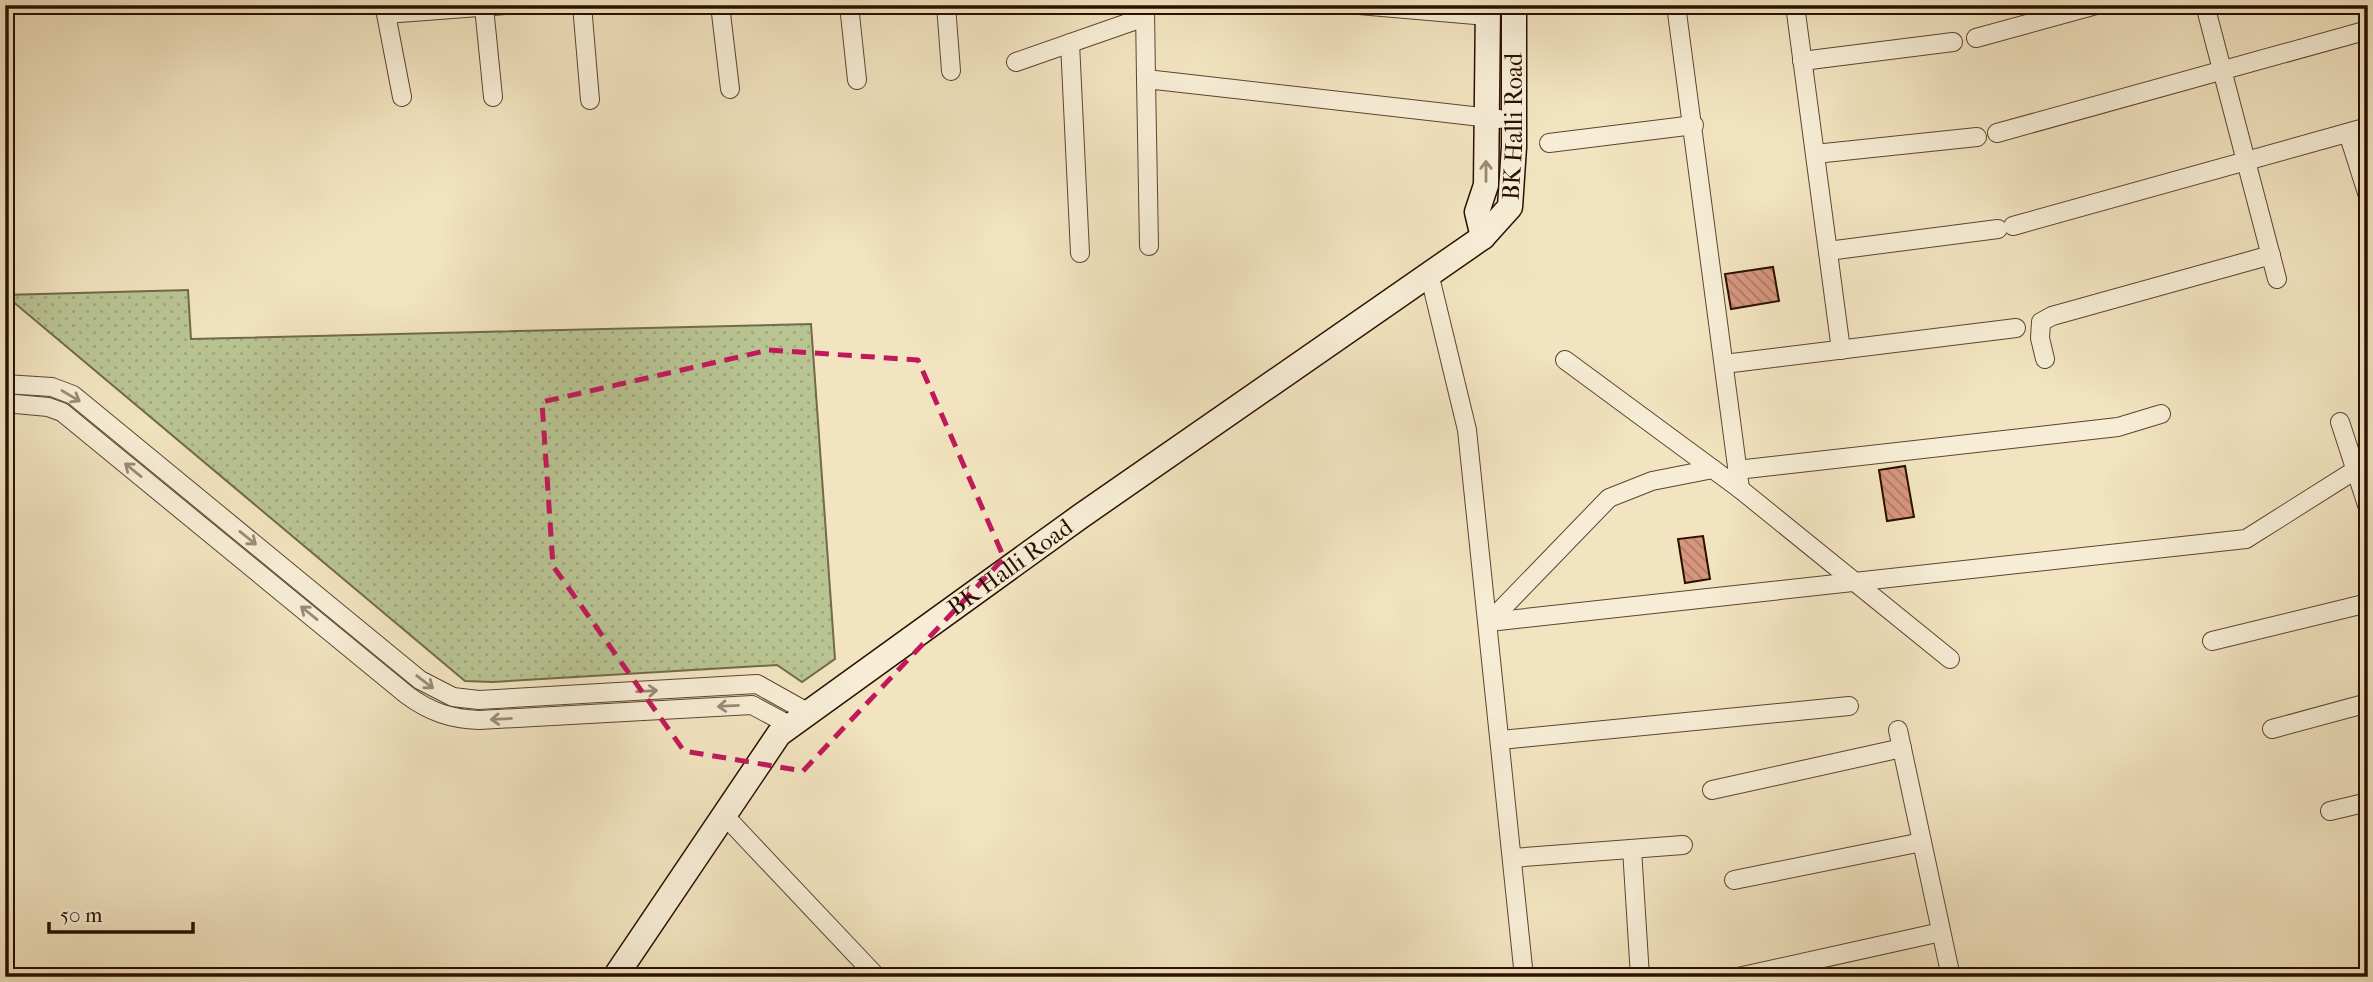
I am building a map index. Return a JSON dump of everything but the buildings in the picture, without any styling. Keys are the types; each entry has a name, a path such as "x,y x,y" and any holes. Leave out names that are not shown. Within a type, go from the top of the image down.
{"main road":[{"name":"BK Halli Road","path":"615,977 779,734 1081,516 1483,237 1510,207 1514,5"},
{"name":"BK Halli Road","path":"1483,237 1477,212 1486,185 1487,10"}],"street":[{"path":"402,97 386,14 505,5"},
{"path":"582,5 590,100"},
{"path":"720,5 730,89"},
{"path":"849,5 857,79"},
{"path":"946,5 951,71"},
{"path":"1359,5 1487,10"},
{"path":"1676,5 1694,125 1740,489"},
{"path":"1795,5 1841,349"},
{"path":"1976,38 2096,5"},
{"path":"2205,5 2277,279"},
{"path":"484,7 493,97"},
{"path":"1016,62 1070,43 1145,11 1149,246"},
{"path":"1997,133 2368,30"},
{"path":"1802,61 1953,42"},
{"path":"1070,43 1080,253"},
{"path":"1146,79 1486,119 1513,119"},
{"path":"1549,143 1694,125"},
{"path":"1828,251 2006,227 2368,127"},
{"path":"2348,132 2368,196"},
{"path":"1815,154 1977,137"},
{"path":"2045,359 2040,338 2041,322 2271,255"},
{"path":"1429,272 1466,430 1489,622 1524,977"},
{"path":"1724,365 2016,328"},
{"path":"1565,360 1740,489 1950,659"},
{"path":"5,384 52,387 73,396 420,680 441,693 479,700 757,684 800,719"},
{"path":"5,403 48,407 62,412 407,695 433,712 448,717 479,720 752,705 800,719"},
{"path":"1737,470 2118,427 2161,414"},
{"path":"2340,422 2362,466 2368,508"},
{"path":"1489,622 2246,539 2362,466"},
{"path":"1489,622 1609,498 1652,481 1713,469"},
{"path":"2212,641 2368,603"},
{"path":"2272,729 2368,704"},
{"path":"1501,740 1849,706"},
{"path":"1712,790 1900,739 1951,977"},
{"path":"2330,811 2368,802"},
{"path":"724,815 877,977"},
{"path":"1734,880 1922,842"},
{"path":"1512,858 1683,845"},
{"path":"1632,849 1640,977"},
{"path":"1738,977 1941,932"}],"highlighted area":[{"path":"769,350 918,360 1004,558 803,771 684,751 553,566 542,402"}],"green space":[{"path":"188,290 191,339 811,324 835,659 802,682 777,665 493,682 465,681 5,295"}]}
